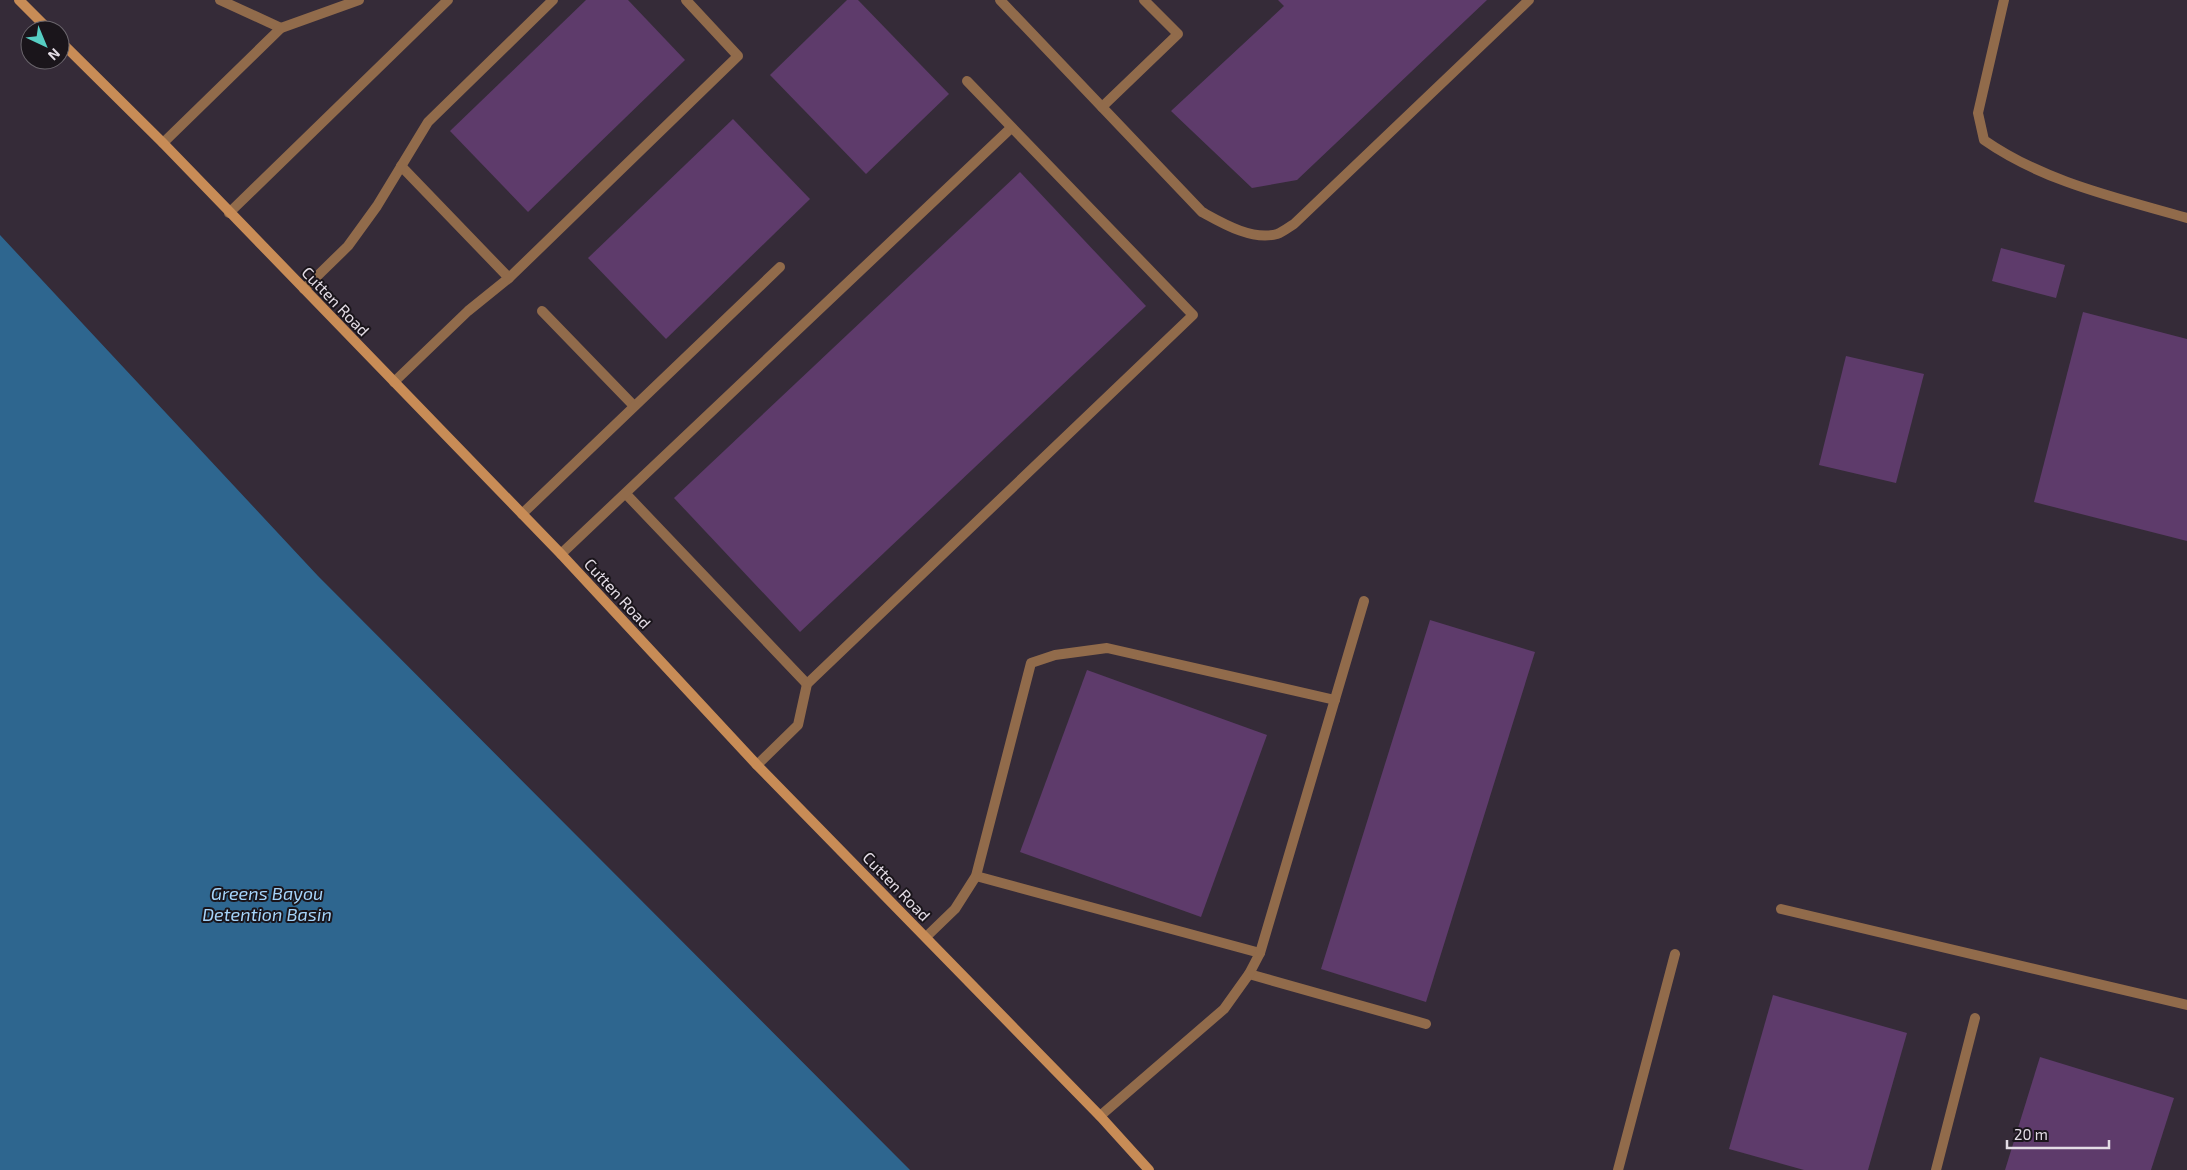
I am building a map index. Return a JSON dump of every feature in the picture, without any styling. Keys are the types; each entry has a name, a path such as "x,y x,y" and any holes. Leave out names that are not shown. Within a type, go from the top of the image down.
{"street":[{"path":"18,0 39,20"},
{"name":"Cutten Road","path":"70,51 164,143 561,554 757,765 1100,1116 1149,1170"}],"lane":[{"path":"220,0 281,28"},
{"path":"164,143 281,28 359,0"},
{"path":"230,213 448,0"},
{"path":"304,289 348,246 428,122 552,0"},
{"path":"394,382 468,311 509,278 738,56 686,0"},
{"path":"1000,0 1202,212 1227,226 1258,235 1277,234 1294,224 1529,0"},
{"path":"1102,107 1178,34 1144,0"},
{"path":"2004,0 1978,113 1984,140 2010,159 2053,177 2187,218"},
{"path":"757,765 798,725 808,684 1193,315 967,81"},
{"path":"561,554 1011,128"},
{"path":"401,166 509,278"},
{"path":"522,514 780,267"},
{"path":"542,311 634,406"},
{"path":"626,494 808,684"},
{"path":"1100,1116 1224,1010 1249,974 1260,953 1364,601"},
{"path":"926,938 955,910 976,876 1031,663 1055,655 1107,648 1334,700"},
{"path":"976,876 1260,953"},
{"path":"1781,909 2187,1005"},
{"path":"1618,1170 1675,954"},
{"path":"1249,974 1426,1024"},
{"path":"1936,1170 1975,1018"}],"water":[{"name":"Greens Bayou Detention Basin","path":"0,235 318,576 910,1170 0,1170"}],"building":[{"path":"586,0 628,0 685,60 528,212 450,131"},
{"path":"847,0 858,0 949,94 866,174 770,75"},
{"path":"1278,0 1487,0 1297,180 1252,188 1171,111 1284,6"},
{"path":"733,119 810,199 666,339 588,258"},
{"path":"1020,172 1146,306 800,632 674,498"},
{"path":"2001,248 2065,265 2056,298 1992,281"},
{"path":"2083,312 2187,339 2187,541 2034,502"},
{"path":"1846,356 1924,374 1896,483 1819,465"},
{"path":"1430,620 1535,652 1426,1002 1321,969"},
{"path":"1087,670 1267,735 1201,917 1020,852"},
{"path":"1773,995 1907,1033 1868,1170 1804,1170 1729,1149"},
{"path":"2040,1057 2174,1098 2151,1170 2005,1170"}]}
